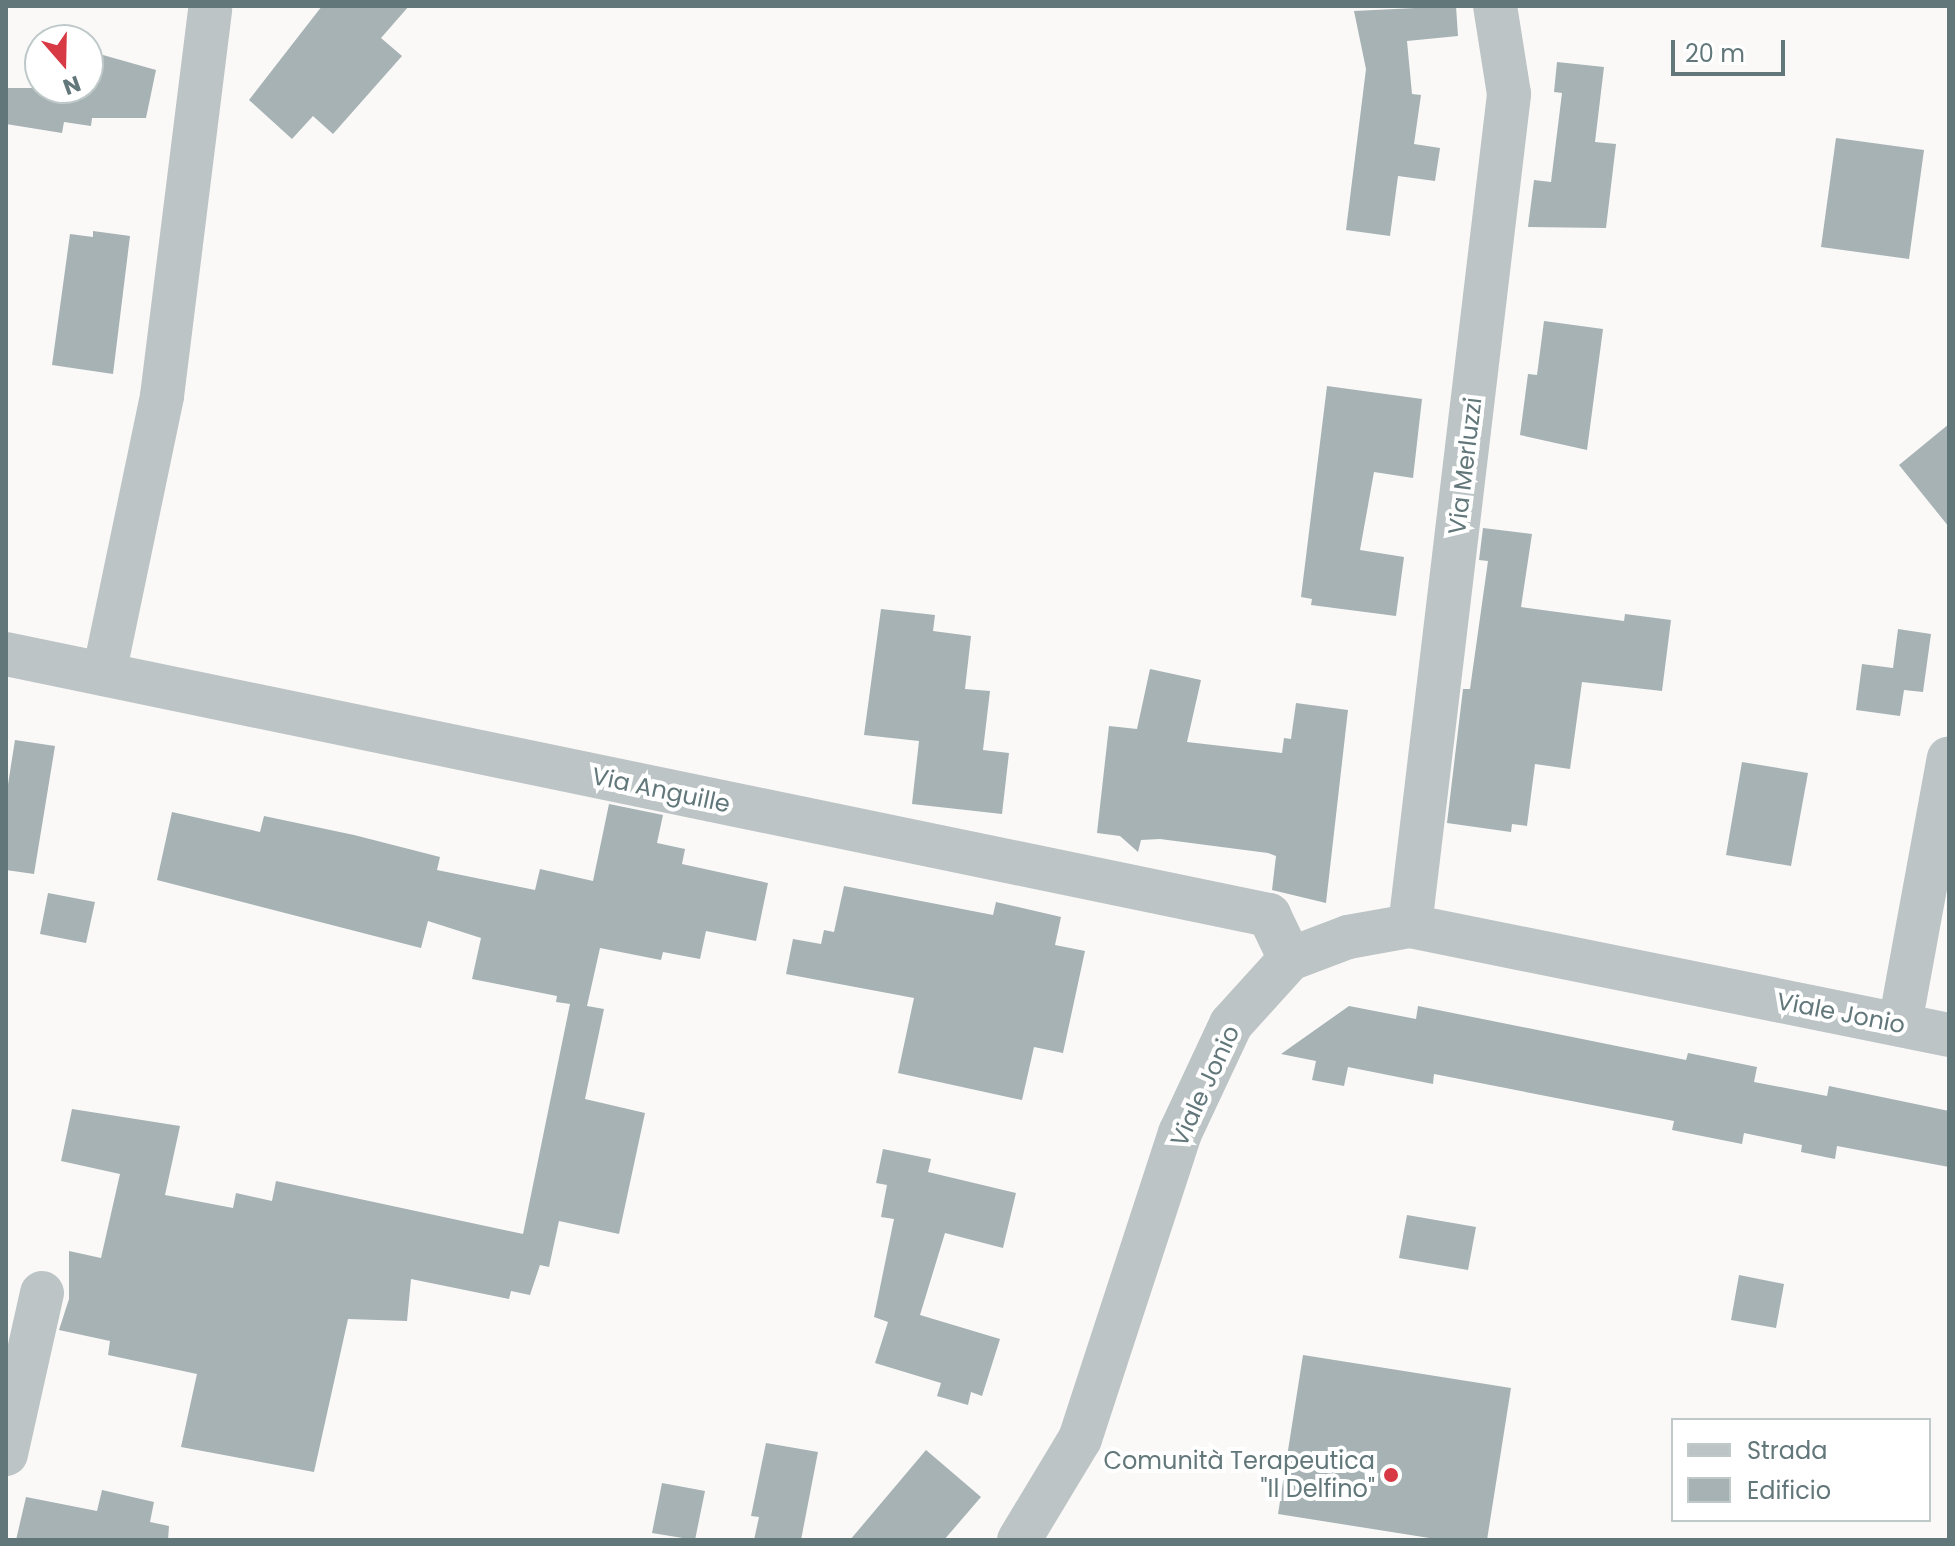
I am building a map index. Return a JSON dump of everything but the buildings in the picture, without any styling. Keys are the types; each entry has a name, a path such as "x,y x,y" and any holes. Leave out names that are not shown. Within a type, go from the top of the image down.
{"street":[{"name":"Via Merluzzi","path":"1410,926 1509,94 1495,6"},
{"path":"104,674 162,396 210,9"},
{"name":"Via Anguille","path":"6,654 1269,915 1290,959"},
{"path":"1900,1024 1949,758"},
{"name":"Viale Jonio","path":"1019,1540 1080,1439 1180,1133 1231,1024 1290,959 1348,937 1410,926 1949,1035"},
{"path":"6,1454 42,1293"}],"place":[{"name":"Comunità Terapeutica \"Il Delfino\"","path":"1391,1475"}]}
